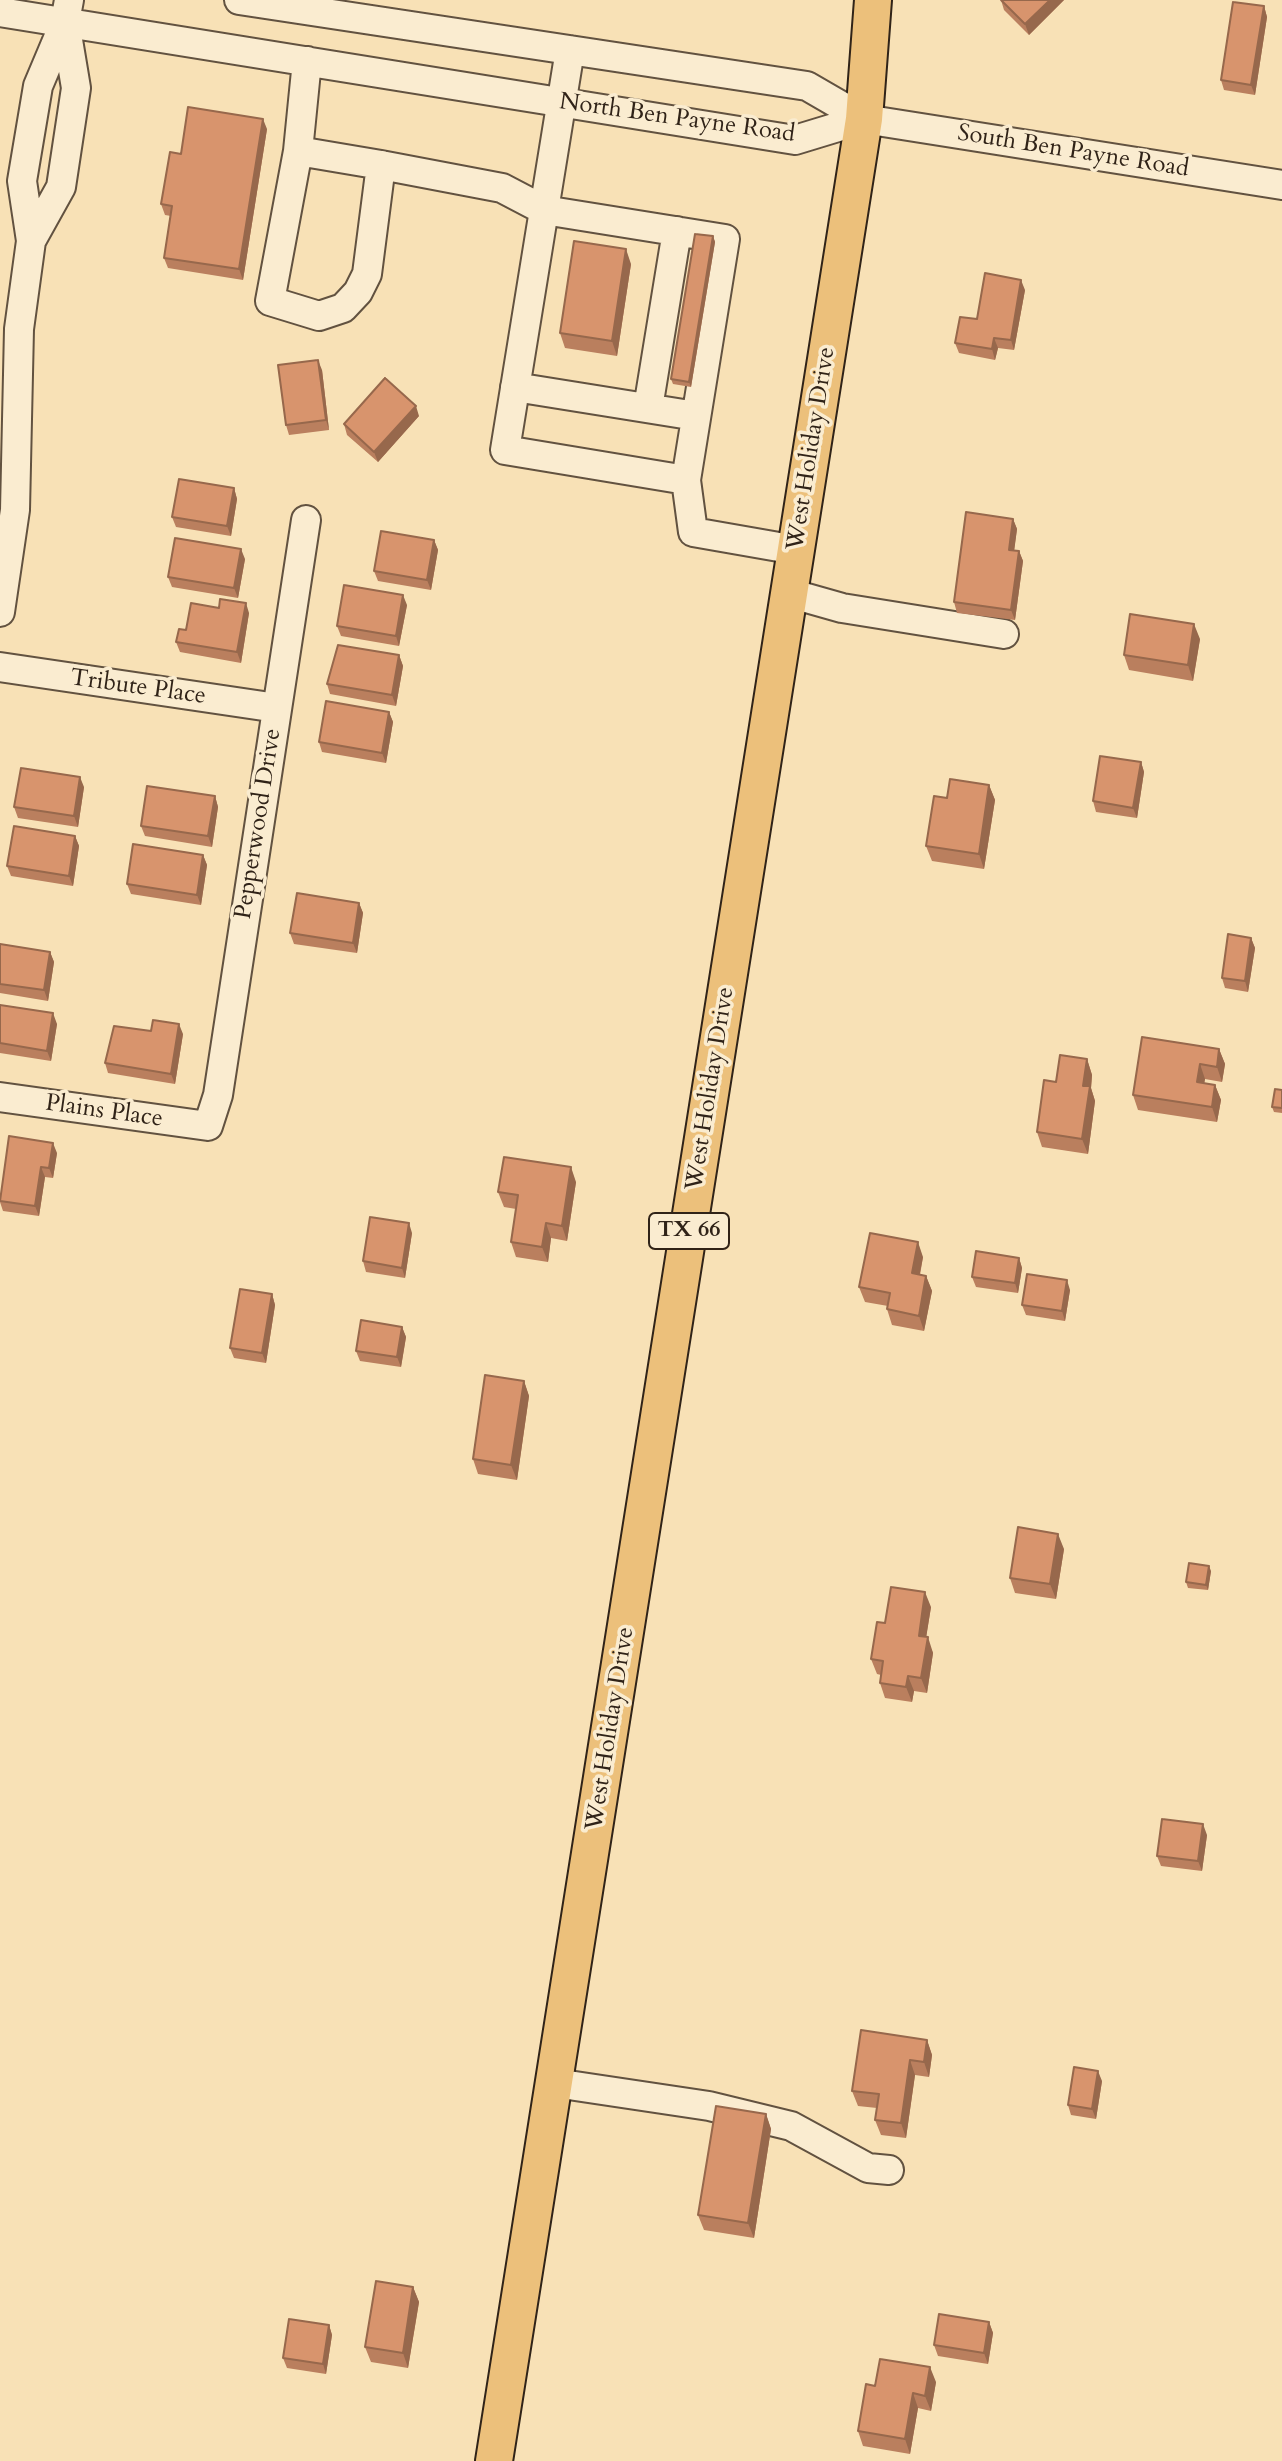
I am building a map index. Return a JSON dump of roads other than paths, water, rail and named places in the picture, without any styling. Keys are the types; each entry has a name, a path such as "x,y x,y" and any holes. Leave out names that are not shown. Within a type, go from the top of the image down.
{"main road":[{"name":"West Holiday Drive","path":"494,2461 864,119 873,0"}],"street":[{"name":"North Ben Payne Road","path":"239,0 807,86 864,119"},
{"name":"North Ben Payne Road","path":"0,12 67,11 307,61 795,140 864,119"},
{"path":"0,612 15,510 19,329 31,241 22,181 38,86 67,11"},
{"path":"24,209 61,187 76,88 67,11"},
{"path":"570,50 505,450 686,480"},
{"path":"307,61 298,151 270,301 319,316 343,308 358,292 367,274 381,165"},
{"name":"South Ben Payne Road","path":"864,119 1282,185"},
{"path":"298,151 502,188 692,297"},
{"path":"692,297 682,368 696,416 686,480 693,532 796,550"},
{"path":"648,408 682,368 692,297"},
{"path":"515,387 696,416"},
{"name":"Pepperwood Drive","path":"208,1126 218,1095 306,520"},
{"path":"789,593 842,608 1004,634"},
{"name":"Tribute Place","path":"0,667 277,708"},
{"name":"Plains Place","path":"0,1097 208,1126"},
{"path":"555,2083 709,2106 791,2126 868,2168 889,2170"}]}
